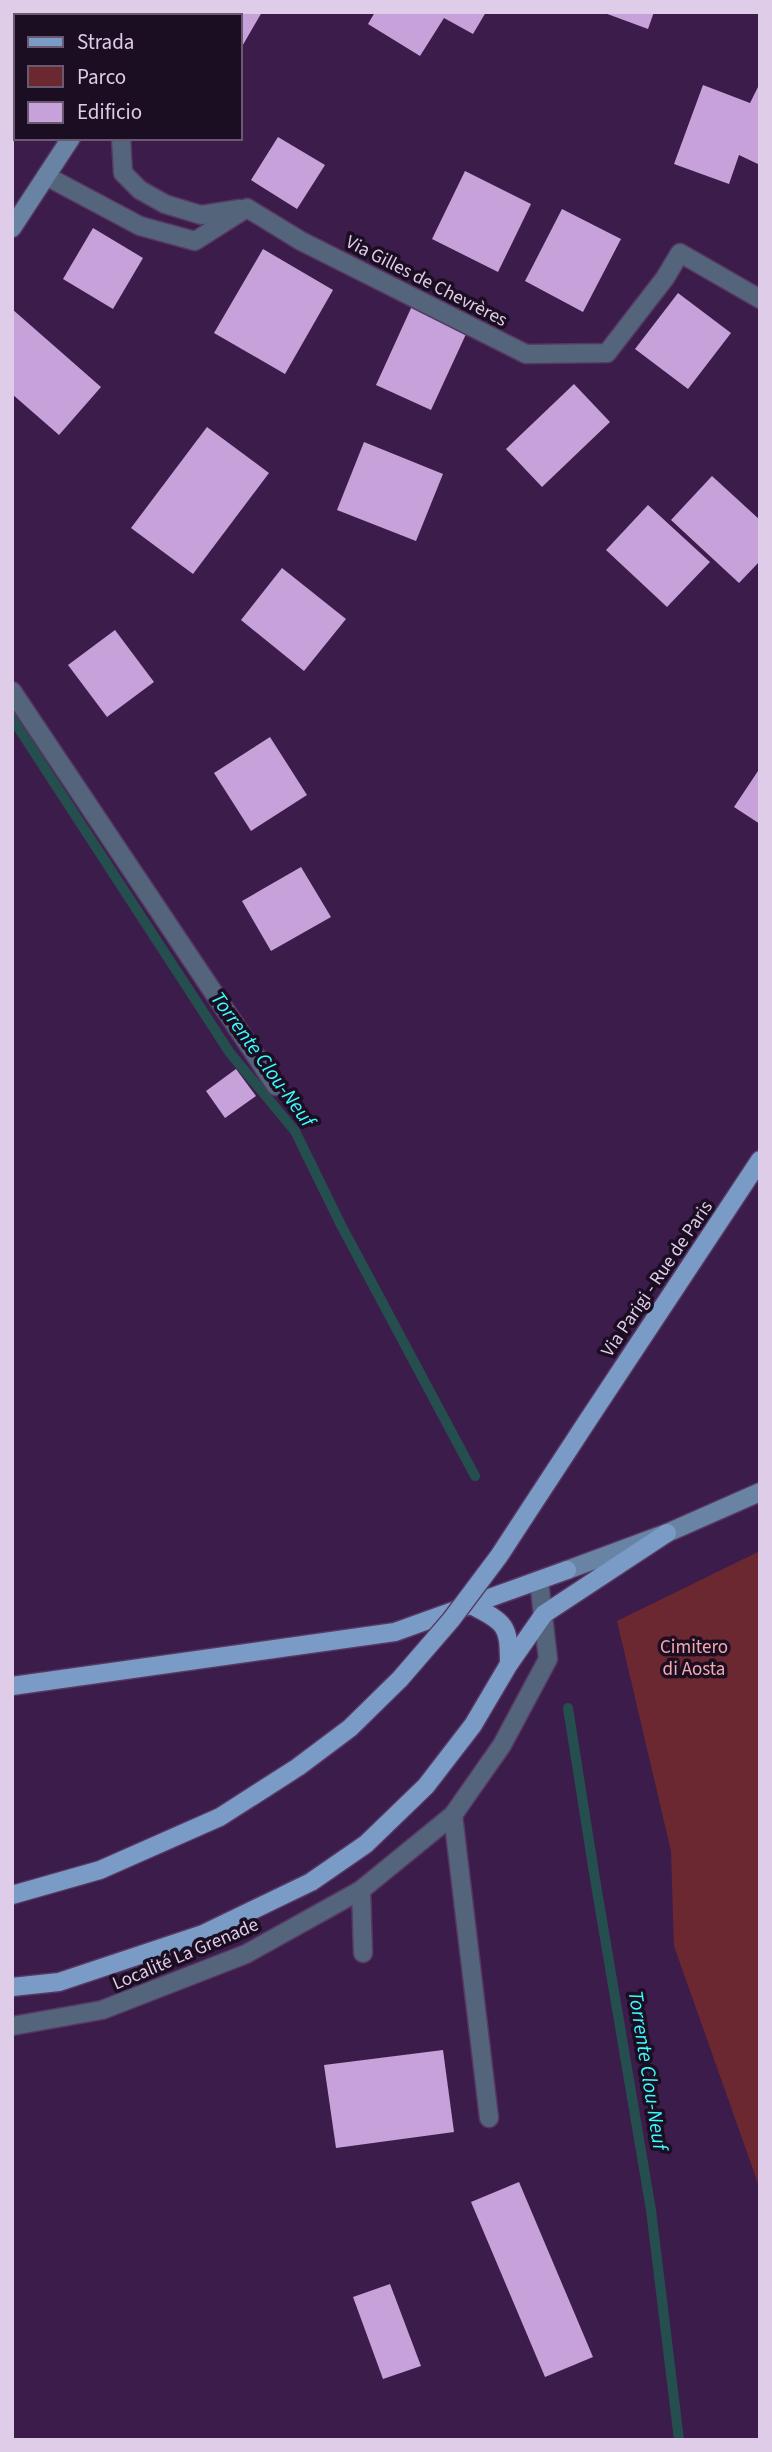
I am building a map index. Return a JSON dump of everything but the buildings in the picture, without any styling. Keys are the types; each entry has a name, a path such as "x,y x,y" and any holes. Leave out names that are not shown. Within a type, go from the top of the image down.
{"main road":[{"name":"Via Parigi - Rue de Paris","path":"12,1895 100,1870 220,1817 298,1767 350,1728 400,1679 451,1620 499,1556 760,1160"},
{"path":"12,1987 59,1982 203,1934 311,1882 366,1844 426,1786 473,1725 509,1664 544,1614 667,1533"},
{"path":"12,1686 395,1632 568,1570"},
{"path":"471,1605 498,1619 509,1636 509,1664"}],"street":[{"path":"12,229 70,140"},
{"path":"121,140 124,173 140,190 166,204 201,215 247,208"},
{"path":"46,176 140,226 195,241 247,208"},
{"name":"Via Gilles de Chevrères","path":"247,208 301,241 526,354 607,353 665,278 680,253 760,299"},
{"path":"12,691 275,1086"},
{"path":"568,1570 667,1533 760,1492"},
{"name":"Localité La Grenade","path":"12,2026 102,2010 246,1954 361,1890 453,1815 502,1745 548,1659 539,1581"},
{"path":"453,1815 489,2118"},
{"path":"361,1890 363,1953"}],"green space":[{"name":"Cimitero di Aosta","path":"760,1551 760,2189 674,1946 671,1851 617,1621"}],"waterway":[{"name":"Torrente Clou-Neuf","path":"12,718 230,1053 295,1131 341,1225 475,1476"},
{"name":"Torrente Clou-Neuf","path":"568,1708 651,2210 679,2440"}]}
